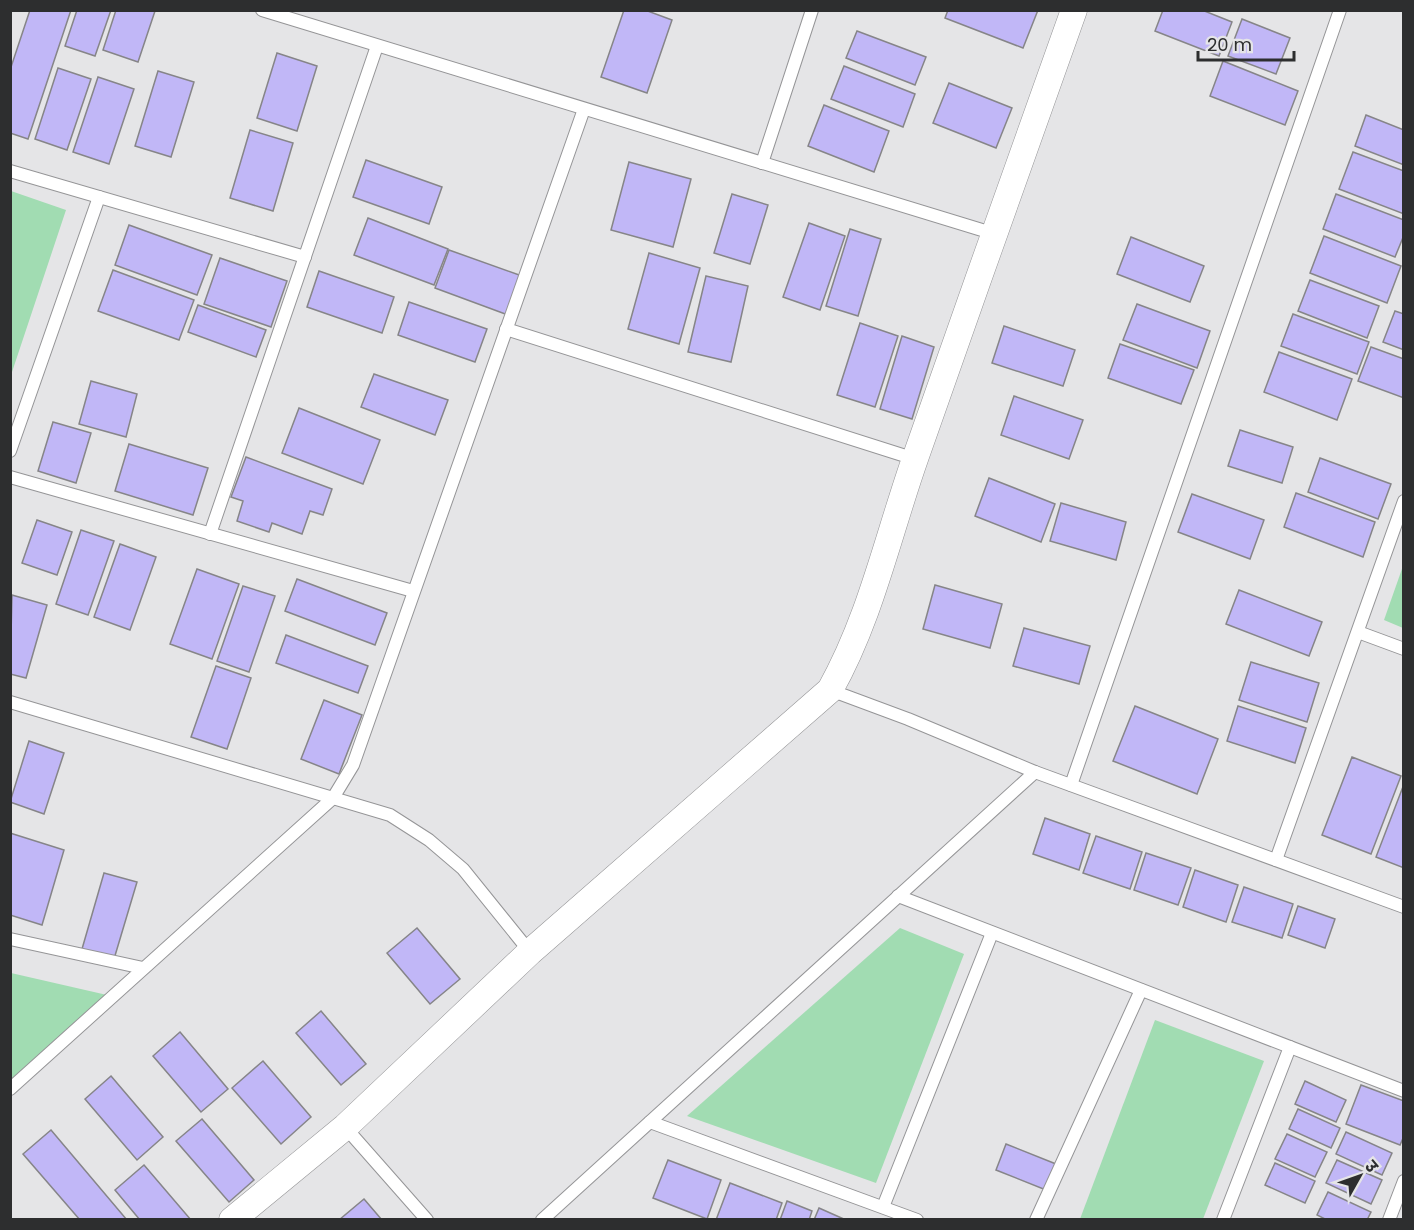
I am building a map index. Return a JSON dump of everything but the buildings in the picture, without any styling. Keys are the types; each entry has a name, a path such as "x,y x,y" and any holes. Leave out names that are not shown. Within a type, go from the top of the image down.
{"street":[{"path":"232,1220 345,1127 530,952 830,690 848,657 865,617 915,459 1074,10"}],"lane":[{"path":"262,10 995,234"},
{"path":"762,163 812,10"},
{"path":"1071,785 1340,10"},
{"path":"210,534 377,46"},
{"path":"10,1089 333,798 352,765 584,109"},
{"path":"10,171 305,257"},
{"path":"10,452 99,197"},
{"path":"506,329 915,459"},
{"path":"10,477 413,591"},
{"path":"1276,861 1404,501"},
{"path":"1358,632 1404,649"},
{"path":"830,690 908,718 1035,772 1404,907"},
{"path":"10,702 390,815 429,840 463,868 530,952"},
{"path":"542,1220 1035,772"},
{"path":"898,896 1404,1091"},
{"path":"883,1207 992,933"},
{"path":"10,939 143,968"},
{"path":"1036,1220 1141,990"},
{"path":"1223,1220 1290,1047"},
{"path":"650,1122 917,1220"},
{"path":"345,1127 427,1220"},
{"path":"1389,1220 1404,1181"}],"green space":[{"path":"10,191 66,210 11,375"},
{"path":"1403,566 1404,628 1384,620"},
{"path":"900,928 964,954 876,1183 687,1116"},
{"path":"11,973 107,995 11,1088"},
{"path":"1155,1020 1264,1061 1203,1219 1080,1219"}]}
